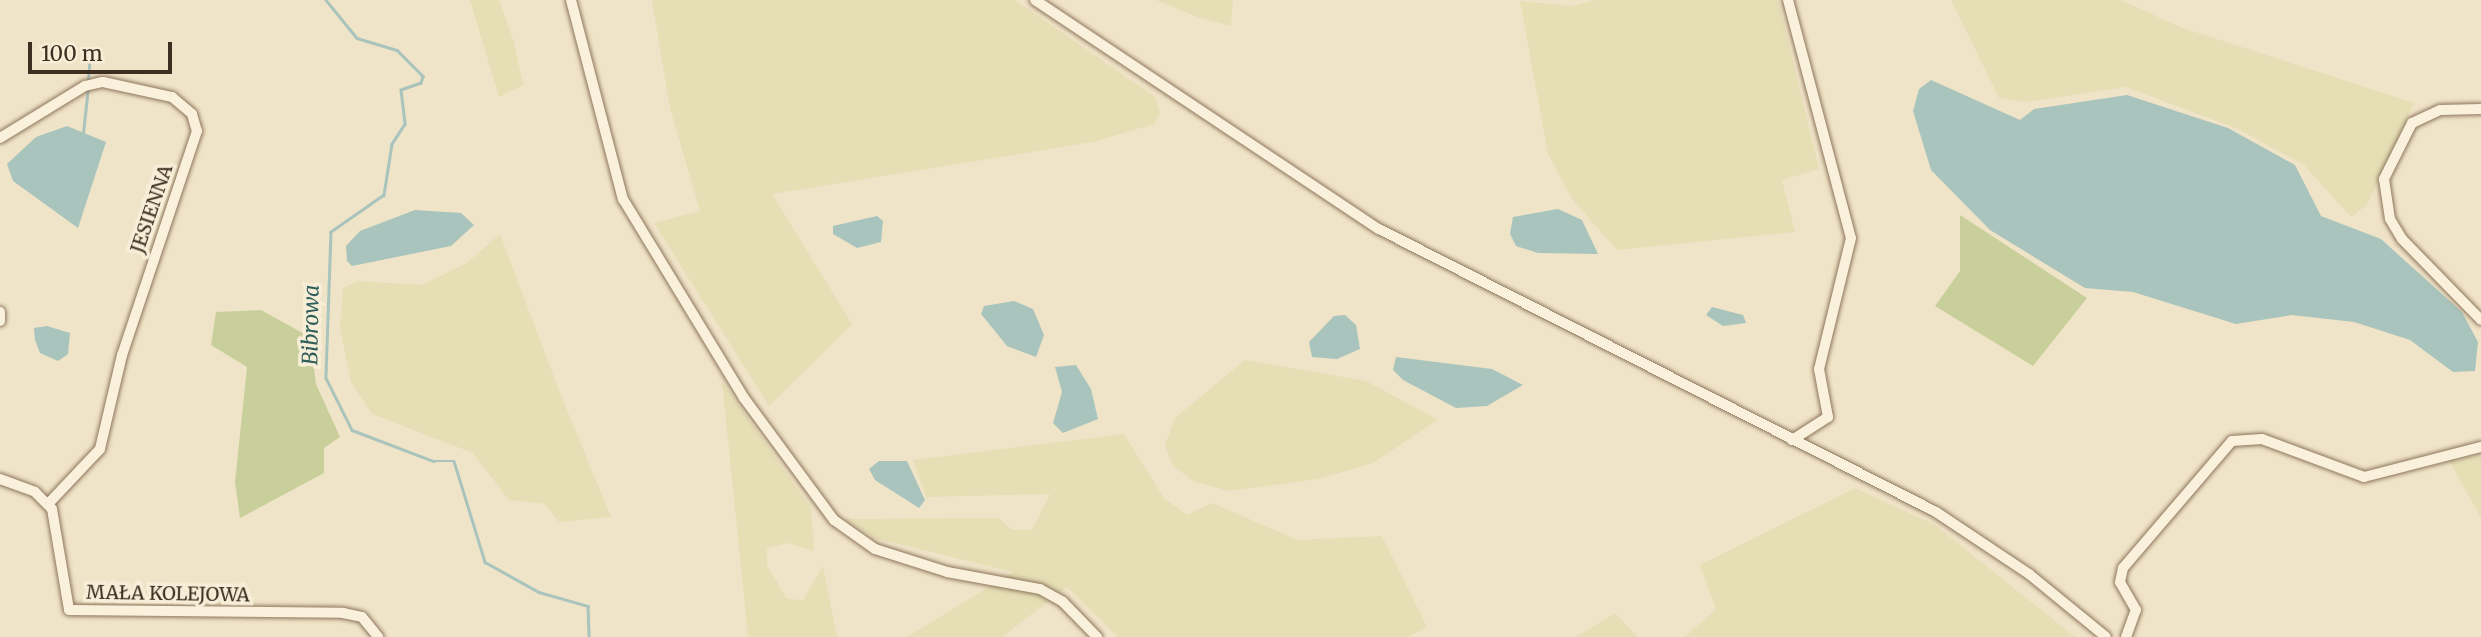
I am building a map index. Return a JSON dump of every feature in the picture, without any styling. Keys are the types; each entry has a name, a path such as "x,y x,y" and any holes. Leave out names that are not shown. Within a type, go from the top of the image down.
{"street":[{"path":"571,0 623,199 744,398 834,520 875,550 947,572 1040,589 1063,602 1097,637"},
{"path":"1035,0 1379,229 1792,440 1986,543 2106,637"},
{"path":"1788,0 1851,238 1819,369 1828,417 1792,440"},
{"name":"JESIENNA","path":"0,138 85,86 103,82 173,97 192,114 197,131 122,355 100,449 48,504"},
{"path":"2481,109 2440,110 2412,123 2384,178 2390,219 2402,239 2481,320"},
{"path":"2126,637 2136,610 2120,582 2123,568 2232,441 2262,439 2364,477 2481,447"},
{"path":"0,479 48,504"},
{"name":"MAŁA KOLEJOWA","path":"48,504 69,610 343,613 362,617 378,637"}],"shaded area":[{"path":"470,0 499,0 514,42 523,85 499,97"},
{"path":"652,0 1015,0 1155,97 1160,114 1154,124 1093,142 772,194 852,324 769,406 654,223 700,211 670,108"},
{"path":"1156,0 1233,0 1231,26 1200,18"},
{"path":"1596,0 1778,0 1819,169 1782,180 1795,232 1617,250 1572,199 1548,154 1520,1 1573,6"},
{"path":"1951,0 2121,0 2180,27 2414,103 2367,205 2351,217 2304,165 2238,129 2126,87 2027,102 1999,98"},
{"path":"500,234 560,393 611,517 559,522 545,504 509,500 473,453 372,414 351,382 340,328 343,288 358,281 422,285 467,263"},
{"path":"1245,360 1366,381 1438,420 1373,463 1318,479 1229,491 1195,482 1173,466 1165,445 1175,418"},
{"path":"722,381 811,508 814,551 788,543 767,548 767,565 787,599 803,600 823,566 837,637 748,637"},
{"path":"1124,434 1164,498 1187,515 1212,503 1298,540 1382,536 1427,627 1408,637 1118,637 1067,587 1002,637 907,637 1013,572 874,538 845,519 999,518 1012,530 1032,530 1050,494 926,497 913,460"},
{"path":"2481,455 2481,518 2450,462"},
{"path":"1855,488 1935,525 2075,637 1685,637 1716,609 1700,565"},
{"path":"1615,613 1638,637 1576,637"}],"green space":[{"path":"1960,215 2087,298 2033,366 1935,306 1960,271"},
{"path":"261,310 310,337 316,384 340,437 324,448 324,473 240,518 235,482 247,367 211,345 216,312"}],"water":[{"path":"1931,80 2020,120 2034,109 2127,95 2228,128 2295,165 2321,216 2381,239 2462,312 2478,342 2475,371 2453,372 2410,340 2354,322 2292,315 2236,324 2133,292 2085,288 1990,230 1931,170 1913,111 1919,89"},
{"path":"67,126 106,142 78,228 13,181 7,164 36,137"},
{"path":"1558,209 1582,220 1598,254 1538,253 1516,246 1510,234 1513,217"},
{"path":"415,210 461,213 474,225 451,246 352,266 347,261 346,246 360,231"},
{"path":"877,216 883,221 881,242 857,248 833,234 833,226"},
{"path":"1014,301 1033,309 1044,335 1036,357 1007,346 981,314 984,306"},
{"path":"1712,307 1743,315 1746,323 1723,326 1706,315"},
{"path":"1345,315 1356,325 1360,349 1337,359 1312,357 1309,342 1334,316"},
{"path":"47,326 70,333 68,354 58,361 40,353 35,340 34,328"},
{"path":"1396,357 1492,369 1523,385 1487,406 1456,408 1403,380 1393,370"},
{"path":"1076,365 1091,389 1098,419 1063,433 1053,423 1062,392 1055,367"},
{"path":"879,461 907,461 925,500 919,508 875,480 869,469"}],"waterway":[{"name":"Bibrowa","path":"326,0 357,38 397,50 423,76 421,83 401,90 405,124 392,144 384,195 331,232 326,378 352,430 433,461 454,461 485,562 539,592 588,606 589,637"},
{"path":"88,81 90,53"},
{"path":"83,133 88,87"}]}
